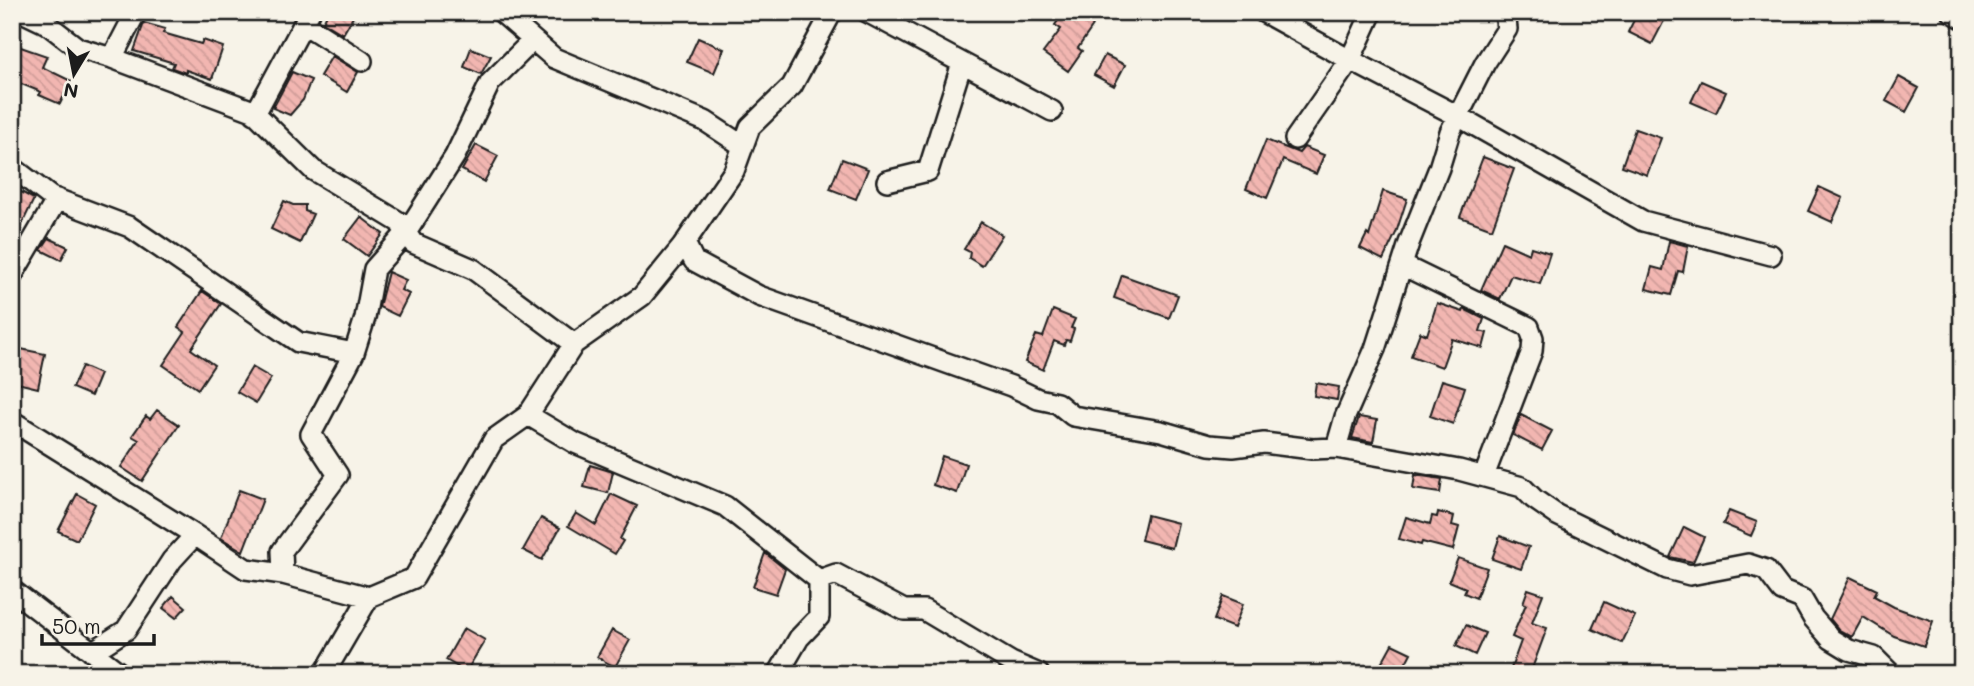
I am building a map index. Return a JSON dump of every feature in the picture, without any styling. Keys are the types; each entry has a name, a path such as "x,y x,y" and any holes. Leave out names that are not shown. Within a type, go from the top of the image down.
{"street":[{"path":"22,12 47,24 79,48 112,58 255,114 313,170 399,222 413,243 473,269 574,344"},
{"path":"112,58 136,12"},
{"path":"501,12 554,58 705,121 743,146"},
{"path":"324,674 369,597 414,578 494,439 528,415 574,344 642,296 685,243 734,171 750,127 792,86 832,12"},
{"path":"867,12 1052,111"},
{"path":"1263,12 1643,221 1771,255"},
{"path":"1295,139 1350,60 1372,12"},
{"path":"1336,447 1345,417 1375,349 1402,265 1458,117 1485,63 1507,29 1505,12"},
{"path":"1952,12 1962,18"},
{"path":"255,114 307,18 362,61"},
{"path":"283,574 282,551 338,475 311,434 354,353 365,318 373,269 406,233 455,156 490,83 533,40"},
{"path":"887,181 928,171 961,63"},
{"path":"12,167 57,199 131,227 298,342 354,353"},
{"path":"12,276 57,199"},
{"path":"685,243 694,261 759,296 1011,386 1038,399 1057,403 1073,416 1161,431 1209,445 1233,447 1264,443 1312,449 1336,447 1412,460 1522,487 1557,515 1667,569 1690,575 1748,564 1766,570 1782,591 1801,599 1831,639 1849,650 1874,657 1892,674"},
{"path":"1402,265 1529,327 1533,338 1532,351 1484,476"},
{"path":"528,415 575,443 726,506 819,580"},
{"path":"12,421 246,569 283,574 369,597"},
{"path":"92,652 126,630 172,560 195,535"},
{"path":"819,580 836,573 904,610 924,610 1011,662 1039,674"},
{"path":"778,674 799,638 819,617 819,580"},
{"path":"12,590 121,674"}],"building":[{"path":"328,12 356,12 343,34 323,22"},
{"path":"1064,12 1087,12 1093,16 1089,23 1093,26 1078,48 1082,51 1068,71 1043,53 1061,29 1055,25"},
{"path":"1638,12 1647,12 1664,21 1652,44 1628,32"},
{"path":"144,23 165,29 163,33 201,44 203,40 223,47 212,79 172,68 174,63 134,51"},
{"path":"698,38 724,49 714,73 687,62"},
{"path":"12,44 47,56 42,67 71,81 60,104 39,95 41,92 12,80"},
{"path":"471,48 491,56 481,74 464,67"},
{"path":"1105,55 1125,65 1114,86 1094,75"},
{"path":"332,56 358,72 347,92 320,76"},
{"path":"292,72 311,80 303,100 290,115 273,108"},
{"path":"1899,77 1919,88 1906,112 1886,101"},
{"path":"1701,81 1726,92 1716,113 1691,102"},
{"path":"1635,129 1661,138 1647,175 1622,166"},
{"path":"1266,140 1299,153 1304,147 1324,155 1316,174 1283,160 1267,198 1246,189"},
{"path":"476,145 498,156 484,182 462,170"},
{"path":"1483,157 1514,169 1492,229 1460,217"},
{"path":"842,159 868,169 856,199 830,189"},
{"path":"12,187 34,199 12,245"},
{"path":"1819,187 1843,198 1832,222 1808,211"},
{"path":"1383,191 1407,199 1396,233 1383,260 1360,248 1367,234 1369,236"},
{"path":"284,201 293,205 305,205 305,211 313,214 300,243 271,229"},
{"path":"361,217 383,234 367,256 344,239"},
{"path":"981,222 1002,235 982,266 969,258 970,252 964,249"},
{"path":"49,238 68,247 61,260 41,250"},
{"path":"1669,241 1688,246 1683,272 1678,271 1671,295 1646,289 1652,267 1663,270"},
{"path":"1502,242 1529,254 1531,247 1550,253 1540,284 1511,275 1500,299 1481,290"},
{"path":"388,272 406,280 401,290 409,294 398,316 379,307"},
{"path":"1122,275 1178,295 1169,318 1114,298"},
{"path":"202,291 221,304 191,349 214,365 198,389 163,365 185,332 178,327"},
{"path":"1437,303 1463,312 1464,309 1484,319 1480,331 1487,333 1483,348 1452,339 1442,367 1411,356 1420,332 1427,335"},
{"path":"1053,310 1075,319 1071,328 1074,329 1070,341 1066,340 1064,345 1054,341 1043,370 1025,362 1036,335 1043,337"},
{"path":"21,349 45,354 38,388 13,382"},
{"path":"82,366 100,374 91,396 72,388"},
{"path":"252,367 271,378 256,403 237,392"},
{"path":"1442,380 1465,387 1453,424 1430,416"},
{"path":"1316,383 1339,387 1337,400 1314,396"},
{"path":"157,410 179,425 142,481 121,467 139,440 132,436 146,416 150,419"},
{"path":"1521,415 1552,431 1542,450 1513,435"},
{"path":"1359,417 1377,420 1373,442 1352,438"},
{"path":"942,456 966,464 957,493 933,485"},
{"path":"590,465 613,472 608,493 584,487"},
{"path":"1415,475 1442,479 1440,493 1413,489"},
{"path":"239,490 263,499 243,551 221,538"},
{"path":"77,494 95,504 77,540 58,531"},
{"path":"611,494 637,506 615,554 568,526 576,513 596,525"},
{"path":"1729,511 1757,522 1751,536 1723,524"},
{"path":"1438,512 1454,516 1452,525 1459,527 1453,550 1399,539 1406,517 1430,524 1432,516 1437,517"},
{"path":"1147,515 1178,523 1172,548 1141,540"},
{"path":"541,518 560,528 542,560 523,550"},
{"path":"1684,527 1704,537 1693,562 1670,557"},
{"path":"1500,536 1529,547 1521,569 1492,559"},
{"path":"765,553 785,569 776,594 753,587"},
{"path":"1458,558 1487,568 1476,598 1464,593 1466,588 1449,581"},
{"path":"1850,577 1877,590 1874,596 1894,607 1933,621 1924,646 1894,636 1863,617 1852,637 1839,630 1830,619"},
{"path":"1528,589 1543,594 1532,623 1547,628 1530,674 1509,674 1521,641 1512,637 1526,604 1523,603"},
{"path":"173,596 186,607 176,618 163,608"},
{"path":"1223,596 1243,604 1234,628 1214,620"},
{"path":"1604,602 1635,616 1622,643 1592,629"},
{"path":"1466,625 1485,633 1475,655 1456,646"},
{"path":"464,628 485,640 466,672 446,660"},
{"path":"612,630 630,640 615,667 597,657"},
{"path":"1392,644 1411,653 1400,674 1381,664"}]}
